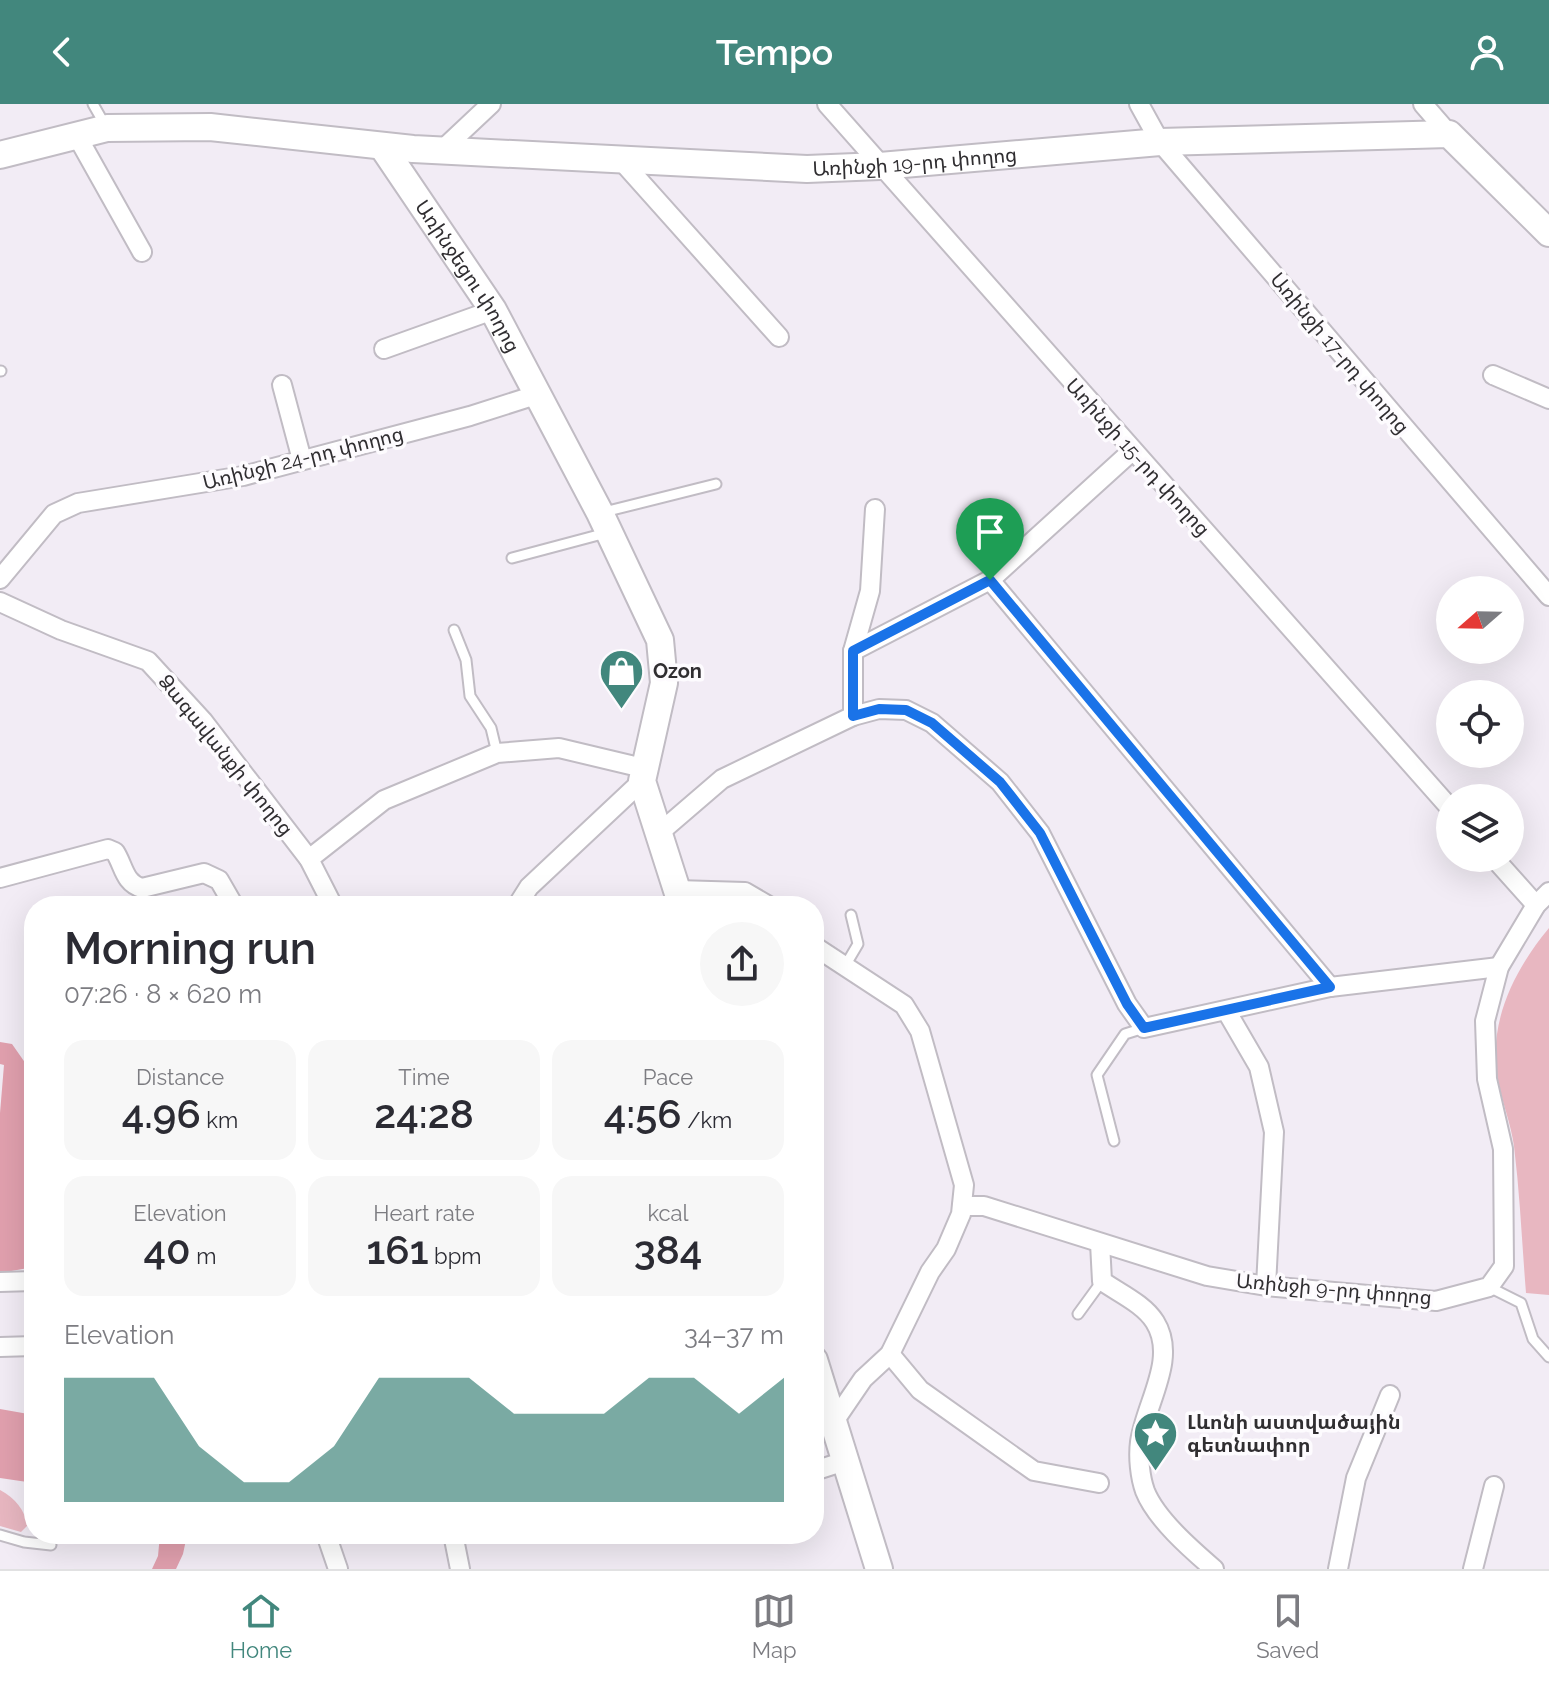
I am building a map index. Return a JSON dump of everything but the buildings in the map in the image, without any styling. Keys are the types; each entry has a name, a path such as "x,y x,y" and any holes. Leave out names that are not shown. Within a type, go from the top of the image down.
{"street":[{"path":"442,150 491,104"},
{"name":"Առինջի 15-րդ փողոց","path":"827,104 1436,792"},
{"name":"Առինջի 17-րդ փողոց","path":"1139,104 1160,142 1549,596"},
{"path":"1423,104 1549,233"},
{"path":"0,155 107,128 210,127 382,146"},
{"name":"Առինջի 19-րդ փողոց","path":"382,146 807,169 880,166 1160,142 1449,134"},
{"path":"77,136 142,252"},
{"name":"Առինջեցու փողոց","path":"382,146 493,310 605,523 660,640 664,683 643,774"},
{"path":"619,158 779,337"},
{"path":"384,349 493,310"},
{"path":"1493,375 1549,399"},
{"path":"282,385 302,460"},
{"name":"Առինջի 24-րդ փողոց","path":"0,579 54,514 78,503 243,476 470,416 539,394"},
{"path":"853,651 990,580 1132,451"},
{"path":"853,716 853,651 870,591 875,509"},
{"path":"990,580 1330,987"},
{"name":"Ձագավանքի փողոց","path":"0,602 61,630 148,661 203,721 309,859 328,896"},
{"path":"658,834 722,779 853,716 879,709 906,710 932,723 1000,782 1040,833 1127,1004 1144,1028 1330,987 1499,967"},
{"path":"309,859 384,800 497,753 559,748 643,774"},
{"path":"643,774 658,834 679,896"},
{"path":"523,896 643,774"},
{"path":"0,878 108,849 115,852 133,886 142,888 204,873 219,880 228,896"},
{"path":"1489,1287 1504,1266 1503,1149 1487,1079 1485,1021 1499,967 1543,898 1511,872"},
{"path":"702,896 745,892 752,896"},
{"path":"824,952 904,1005 920,1031 964,1185 962,1206 946,1249 930,1272 890,1354 863,1379 833,1423"},
{"path":"1227,1012 1259,1067 1274,1132 1266,1286"},
{"name":"Առինջի 9-րդ փողոց","path":"962,1206 984,1206 1207,1276 1266,1286 1436,1301 1489,1287"},
{"path":"1100,1243 1102,1281 1147,1313 1159,1330 1163,1345 1162,1365 1140,1442 1145,1492 1157,1511 1214,1569"},
{"path":"0,1282 24,1281"},
{"path":"0,1347 24,1346"},
{"path":"890,1354 920,1390 1034,1471 1099,1483"},
{"path":"1338,1569 1356,1478 1390,1395"},
{"path":"824,1396 879,1569"},
{"path":"824,1468 845,1461"},
{"path":"1473,1569 1494,1486"},
{"path":"329,1544 338,1569"},
{"path":"455,1544 460,1569"}],"lane":[{"path":"93,104 107,128"},
{"path":"512,558 716,484"},
{"path":"454,630 466,660 470,696 491,728 497,753"},
{"path":"845,966 858,944 851,915"},
{"path":"1114,1141 1097,1075 1125,1034 1144,1028"},
{"path":"1078,1314 1102,1281"},
{"path":"1489,1287 1521,1303 1533,1339 1549,1357"},
{"path":"0,1535 24,1542"},
{"path":"42,1544 51,1545"}],"shaded area":[{"path":"1549,928 1549,1295 1526,1293 1514,1146 1500,1088 1496,1039 1506,999 1515,980"},
{"path":"0,1042 12,1044 24,1061 24,1269 0,1273 0,1113 4,1065 0,1064"},
{"path":"0,1409 24,1413 24,1482 0,1478"},
{"path":"0,1490 22,1510 24,1529 21,1532 0,1526"},
{"path":"159,1544 185,1544 176,1569 152,1569"}],"place":[{"name":"Ozon","path":"622,710"},
{"name":"Լևոնի աստվածային գետնափոր","path":"1156,1473"}],"route":[{"path":"990,580 1330,987 1144,1028 1127,1004 1040,833 1000,782 932,723 906,710 879,709 853,716 853,651 990,580"}]}
